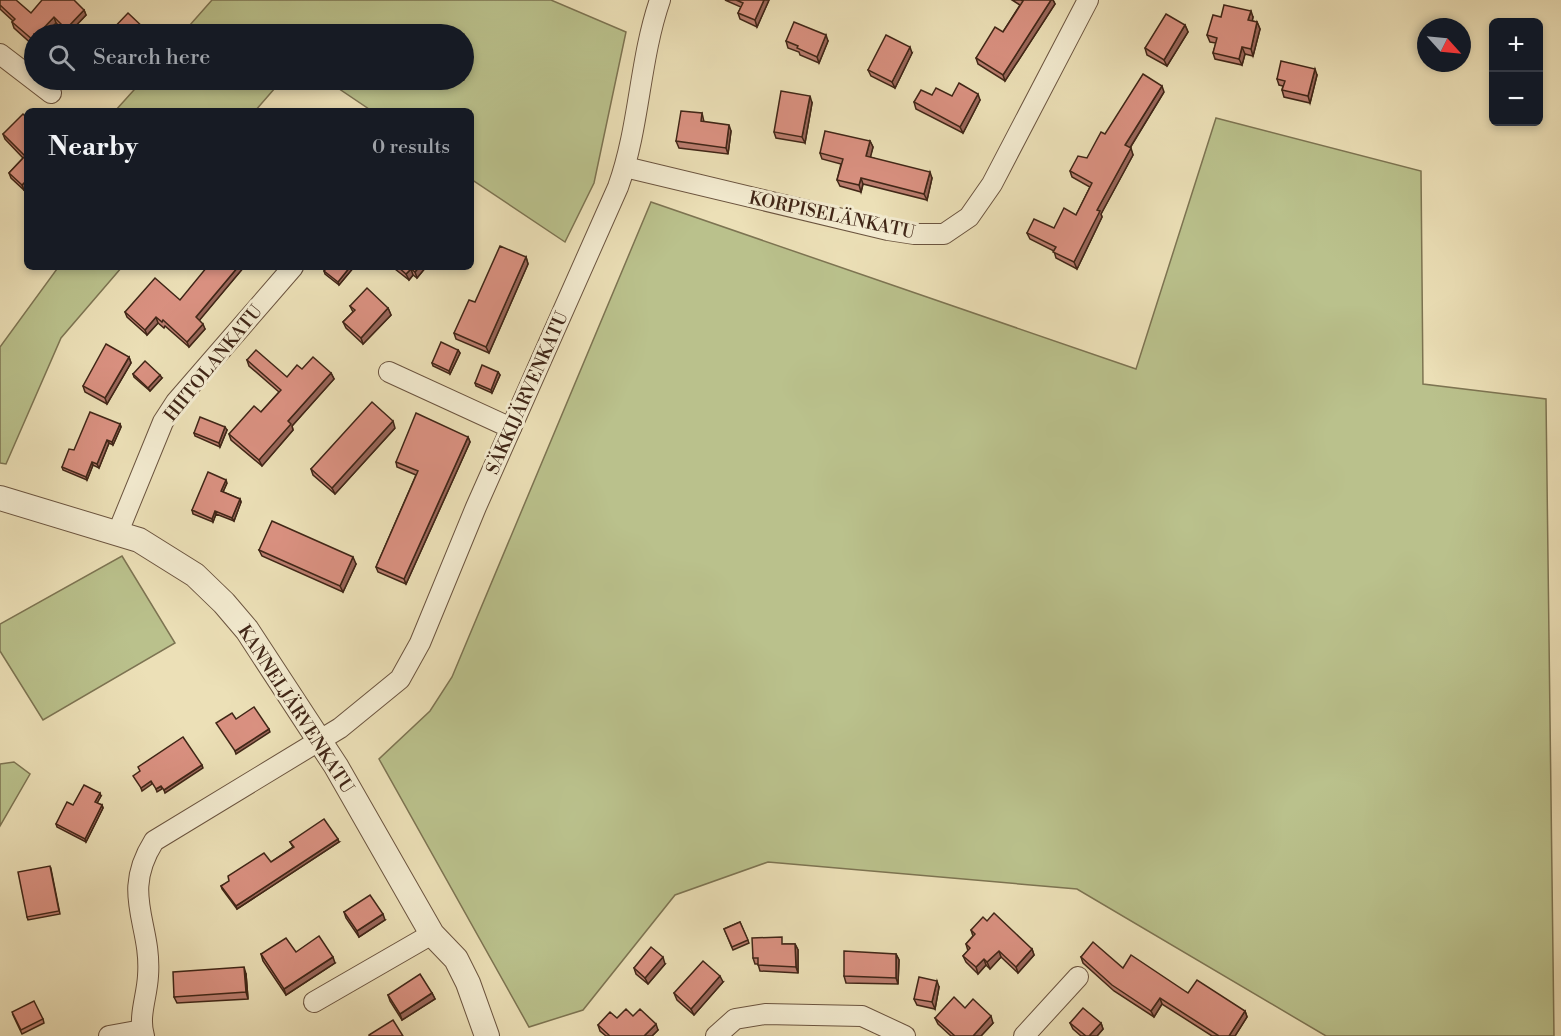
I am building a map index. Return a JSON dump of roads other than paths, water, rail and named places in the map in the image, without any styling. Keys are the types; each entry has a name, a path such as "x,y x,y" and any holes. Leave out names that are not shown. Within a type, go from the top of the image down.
{"street":[{"name":"SÄKKIJÄRVENKATU","path":"143,1033 141,1013 148,975 139,909 138,879 141,864 154,841 340,728 400,679 420,643 625,167 638,107 647,48 660,0"},
{"name":"KORPISELÄNKATU","path":"625,167 888,230 914,234 944,234 969,217 992,184 1088,0"},
{"path":"0,54 24,72"},
{"path":"47,90 51,93"},
{"name":"HIITOLANKATU","path":"118,532 164,422 176,402 289,270"},
{"path":"389,372 511,428"},
{"name":"KANNELJÄRVENKATU","path":"0,498 118,532 171,557 211,590 247,630 336,766 432,934 456,959 468,983 487,1036"},
{"path":"314,1002 432,934"},
{"path":"1024,1036 1078,977"},
{"path":"716,1036 735,1019 765,1014 862,1016 905,1036"},
{"path":"109,1036 143,1033"}]}
